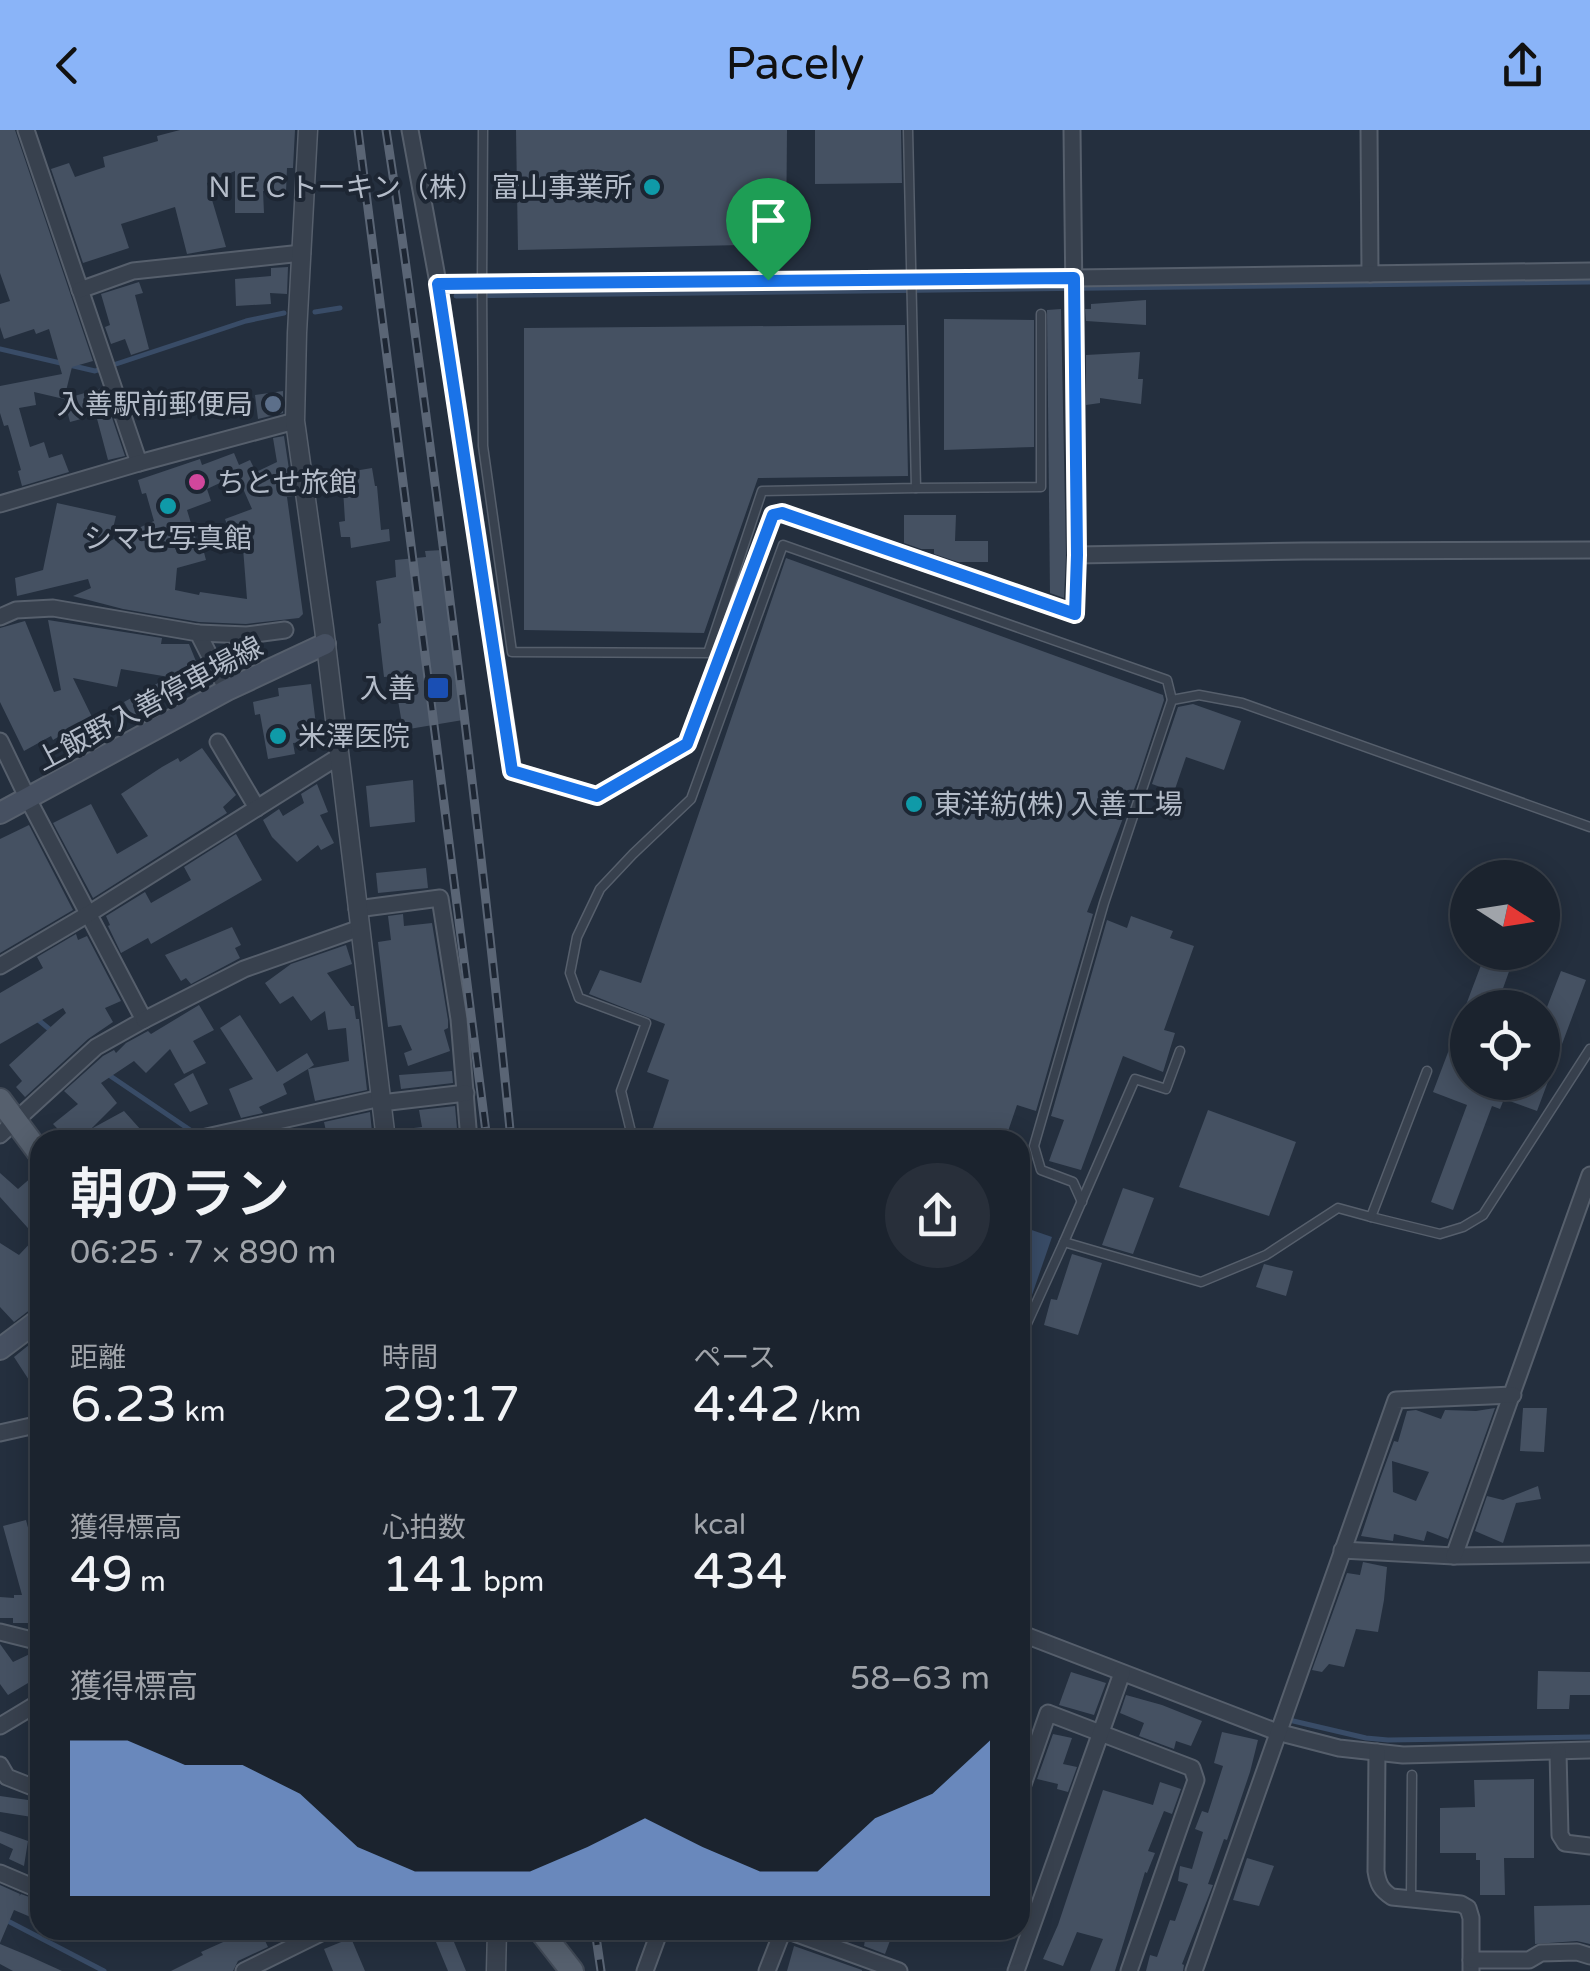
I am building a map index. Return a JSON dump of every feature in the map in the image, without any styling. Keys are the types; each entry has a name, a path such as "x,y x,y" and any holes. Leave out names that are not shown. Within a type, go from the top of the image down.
{"main road":[{"name":"上飯野入善停車場線","path":"0,812 226,690 325,644"},
{"path":"0,1100 8,1129 30,1146"},
{"path":"0,1349 30,1326"},
{"path":"548,1940 572,1971"}],"street":[{"path":"26,130 139,463"},
{"path":"308,130 296,421 385,1130"},
{"path":"410,130 438,284 512,771 597,796 687,744 773,515 782,513 1075,614 1072,130"},
{"path":"1369,130 1370,274"},
{"path":"80,290 133,271 302,253"},
{"path":"1074,278 1590,271"},
{"path":"0,504 296,421"},
{"path":"1077,555 1590,550"},
{"path":"0,617 16,610 52,608 198,632 248,635 285,630"},
{"path":"198,632 226,690"},
{"path":"0,740 144,1020"},
{"path":"218,742 257,808"},
{"path":"0,966 338,757"},
{"path":"8,1129 96,1047 144,1020 358,919 440,898 459,1019 468,1130"},
{"path":"240,1130 381,1100 466,1092"},
{"path":"1454,1556 1590,1175"},
{"path":"1194,1971 1396,1400 1513,1396"},
{"path":"0,1433 30,1426"},
{"path":"1342,1550 1454,1556 1590,1554"},
{"path":"0,1632 30,1640"},
{"path":"1030,1637 1277,1732 1339,1748 1403,1755 1590,1750"},
{"path":"1030,1932 1122,1674"},
{"path":"0,1726 30,1708"},
{"path":"1030,1764 1048,1713 1192,1768 1196,1780 1129,1971"},
{"path":"1377,1752 1376,1871 1383,1891 1392,1896 1468,1908 1471,1966 1528,1960 1541,1953 1577,1952 1590,1956"},
{"path":"1558,1752 1560,1835 1564,1843 1590,1846"},
{"path":"0,1765 7,1778 30,1786"},
{"path":"0,1873 30,1886"},
{"path":"244,1971 307,1940"},
{"path":"496,1971 497,1940"},
{"path":"644,1971 656,1940"},
{"path":"767,1971 781,1940"},
{"path":"813,1940 899,1971"},
{"path":"1016,1971 1027,1940"}],"lane":[{"path":"483,130 484,446 512,652 708,653 762,491 1041,487 1041,314"},
{"path":"908,130 916,488"},
{"path":"438,284 1074,278"},
{"path":"630,1130 621,1091 646,1023 579,998 570,973 576,937 600,890 691,799 783,545 1167,680 1172,700 1104,903 1034,1146 1041,1170 1073,1182 1082,1202"},
{"path":"1172,700 1199,695 1242,703 1590,827"},
{"path":"1064,1242 1201,1282 1266,1255 1338,1208 1440,1234 1462,1228 1483,1214 1590,1049"},
{"path":"1030,1317 1135,1079 1166,1089 1180,1052"},
{"path":"1371,1217 1427,1071"},
{"path":"1412,1776 1412,1899"}],"water":[{"path":"1030,1229 1052,1237 1030,1294"}],"building":[{"path":"0,130 15,130 93,361 72,367 64,399 34,392 36,405 19,408 30,447 44,442 49,458 62,454 69,472 22,486 8,425 4,426 0,413 0,386 62,374 49,329 36,334 34,329 4,339 0,327 0,304 10,301 0,273"},
{"path":"180,130 295,130 293,168 287,168 286,192 263,191 264,213 235,213 235,171 207,183 226,247 187,254 175,207 121,224 129,248 83,263 51,169 69,163 75,177 105,167 103,157 158,141 157,136"},
{"name":"ＮＥＣトーキン（株） 富山事業所","path":"516,130 787,130 786,244 518,250"},
{"path":"815,130 901,130 902,183 815,184"},
{"path":"288,267 287,294 270,293 271,304 236,306 235,279 271,276 271,268"},
{"path":"139,282 143,293 135,295 149,349 131,355 125,339 111,344 101,294"},
{"path":"1146,300 1146,325 1086,321 1085,309 1091,309 1091,304"},
{"path":"1061,309 1064,598 1050,593 1047,310"},
{"path":"944,319 1034,320 1034,447 944,450"},
{"path":"905,325 908,476 758,478 704,633 524,630 524,328"},
{"path":"1140,352 1141,404 1100,398 1100,403 1086,405 1086,355"},
{"path":"102,388 125,456 108,460 96,415 70,422 64,399"},
{"path":"283,391 283,413 258,419 255,395"},
{"path":"284,436 293,496 287,497 303,614 299,618 246,624 199,622 123,609 73,596 91,588 88,579 17,596 15,578 43,570 57,503 116,516 110,541 154,521 138,480 200,459 202,465 234,453 239,465 250,460 256,472 277,462 273,438","holes":["237,475 252,509 225,519 236,551 243,548 247,599 175,590 177,568 206,560 187,510 211,501 207,489"]},
{"path":"372,468 381,530 389,529 390,541 351,548 350,537 341,537 339,522 345,521 342,473"},
{"path":"904,515 956,515 955,541 988,541 988,562 958,562 934,554 934,549 904,543"},
{"path":"443,550 463,720 403,730 394,676 384,677 376,581 396,577 395,560 426,557 425,551"},
{"name":"東洋紡(株) 入善工場","path":"786,558 1163,695 1138,779 1087,912 1093,914 1036,1111 1017,1105 1008,1130 652,1130 669,1080 647,1072 665,1024 589,994 600,970 641,983"},
{"path":"48,620 162,638 161,644 189,644 204,681 134,720 124,702 169,677 121,669 117,687 73,678 92,717 53,740 51,736 24,751 0,702 0,628 25,621 54,692 61,690"},
{"path":"311,684 318,741 293,743 295,754 268,759 260,714 255,715 253,702 279,696 278,688"},
{"path":"1193,704 1241,721 1224,770 1186,757 1174,792 1152,784 1178,707"},
{"path":"202,748 236,795 223,807 227,813 93,898 53,823 91,804 117,854 148,836 121,794 162,767 178,758 180,762"},
{"path":"413,780 415,822 370,827 366,786"},
{"path":"317,784 328,812 320,815 334,843 321,850 318,845 297,862 272,837 263,820 279,809 283,816 304,803 301,794"},
{"path":"29,825 73,910 0,953 0,839"},
{"path":"236,834 262,880 151,944 148,938 121,953 106,916 145,892 151,903 191,880 184,867"},
{"path":"426,868 428,888 378,893 376,873"},
{"path":"403,914 404,926 432,923 448,1020 444,1030 450,1051 408,1066 404,1053 412,1050 401,1025 388,1027 378,942 391,940 388,916"},
{"path":"1131,916 1173,931 1170,938 1194,946 1164,1030 1175,1033 1163,1072 1123,1056 1081,1170 1049,1161 1064,1120 1051,1116 1107,920 1127,928"},
{"path":"232,927 241,945 235,948 240,958 191,984 186,978 181,981 165,955"},
{"path":"76,934 78,940 87,936 121,1001 105,1008 113,1022 88,1039 25,1097 16,1087 22,1081 9,1065 66,1013 63,1008 0,1044 0,993 43,968 37,957"},
{"path":"346,945 352,964 327,973 354,1006 359,1019 367,1090 315,1101 308,1069 349,1061 346,1028 328,1030 325,1011 311,1021 293,996 280,1004 265,983 291,964"},
{"path":"1479,970 1510,970 1502,990 1472,990"},
{"path":"1561,971 1586,980 1560,1050 1560,990 1554,990"},
{"path":"199,1005 214,1030 193,1041 206,1063 184,1074 170,1049 146,1073 134,1061 101,1083 117,1103 91,1129 124,1111 141,1130 59,1130 53,1124 78,1104 64,1091 103,1056 114,1050 116,1053 148,1031 151,1034"},
{"path":"240,1015 277,1072 307,1053 314,1065 283,1084 287,1094 259,1107 263,1113 241,1118 229,1089 253,1079 220,1028"},
{"path":"1450,1047 1450,1098 1433,1092"},
{"path":"452,1071 453,1083 401,1089 399,1075"},
{"path":"193,1073 208,1104 190,1112 174,1084"},
{"path":"1454,1100 1504,1100 1500,1109 1492,1106 1453,1210 1431,1202 1467,1105"},
{"path":"1507,1100 1541,1100 1537,1111"},
{"path":"455,1106 457,1130 397,1130 422,1127 419,1110"},
{"path":"1208,1110 1296,1142 1269,1216 1179,1187"},
{"path":"370,1112 372,1130 326,1130 324,1122"},
{"path":"0,1173 18,1189 30,1179 30,1230 0,1197"},
{"path":"1123,1188 1154,1198 1133,1254 1102,1245"},
{"path":"0,1243 19,1255 30,1243 30,1310 14,1322 0,1307"},
{"path":"1072,1254 1102,1263 1078,1335 1044,1325 1051,1299 1057,1300"},
{"path":"1264,1264 1293,1271 1286,1296 1256,1287"},
{"path":"30,1344 30,1382 14,1357"},
{"path":"1495,1408 1448,1539 1427,1531 1424,1541 1394,1534 1393,1541 1361,1536 1407,1411 1416,1410 1441,1419 1445,1410","holes":["1392,1461 1429,1472 1416,1501 1393,1492"]},
{"path":"1523,1408 1547,1408 1544,1452 1520,1451"},
{"path":"1538,1486 1541,1499 1516,1503 1503,1543 1475,1531 1487,1496 1503,1500"},
{"path":"26,1520 30,1535 30,1623 0,1618 0,1597 22,1595 3,1526"},
{"path":"1363,1562 1387,1567 1378,1632 1356,1629 1344,1667 1329,1664 1322,1672 1312,1670 1347,1573 1360,1575"},
{"path":"0,1644 13,1662 30,1654 30,1686 28,1683 8,1695 0,1684"},
{"path":"1538,1671 1590,1672 1590,1695 1570,1695 1569,1709 1537,1709"},
{"path":"1071,1672 1106,1683 1094,1715 1059,1705"},
{"path":"1126,1695 1202,1721 1191,1746 1176,1741 1174,1749 1139,1736 1144,1723 1120,1713"},
{"path":"1222,1732 1258,1740 1250,1772 1208,1884 1213,1885 1182,1964 1183,1971 1146,1971 1150,1955 1157,1957 1170,1920 1175,1921 1188,1884 1178,1881 1180,1866 1192,1869 1203,1832 1195,1829 1202,1811 1208,1813 1223,1766 1214,1763"},
{"path":"1053,1734 1072,1738 1063,1764 1077,1767 1068,1792 1057,1789 1058,1784 1037,1779"},
{"path":"1534,1779 1534,1858 1504,1858 1505,1895 1480,1895 1480,1860 1476,1860 1476,1853 1440,1853 1440,1808 1475,1807 1474,1780"},
{"path":"1160,1782 1181,1789 1172,1814 1164,1811 1148,1851 1155,1853 1145,1872 1115,1971 1090,1971 1103,1939 1077,1932 1063,1966 1043,1959 1103,1790 1153,1805"},
{"path":"0,1796 30,1800 30,1817 0,1812"},
{"path":"0,1831 28,1841 24,1866 9,1859 13,1849 0,1843"},
{"path":"1247,1858 1274,1866 1259,1906 1233,1900"},
{"path":"0,1885 30,1897 30,1917 14,1910 0,1943"},
{"path":"1590,1905 1590,1944 1535,1944 1534,1906"},
{"path":"228,1940 265,1940 268,1947 238,1961 233,1971 171,1971 203,1955 201,1952"},
{"path":"352,1940 365,1971 333,1971 324,1949"},
{"path":"435,1940 453,1940 466,1971 448,1971"},
{"path":"865,1940 890,1940 885,1954 864,1946"},
{"path":"0,1944 62,1971 13,1971 0,1964"},
{"path":"794,1946 862,1970 862,1971 787,1971"}],"waterway":[{"path":"456,296 1590,282"},
{"path":"315,312 340,308"},
{"path":"0,349 95,371 246,321 284,313"},
{"path":"36,1018 54,1033"},
{"path":"106,1073 190,1130"},
{"path":"1289,1720 1388,1740 1590,1737"},
{"path":"0,1917 30,1933"},
{"path":"44,1940 104,1971"}],"railway":[{"path":"358,130 486,1130"},
{"path":"386,130 457,653 510,1130"},
{"path":"596,1940 601,1971"}],"place":[{"name":"ＮＥＣトーキン（株） 富山事業所","path":"652,187"},
{"name":"入善駅前郵便局","path":"273,404"},
{"name":"ちとせ旅館","path":"197,482"},
{"name":"シマセ写真館","path":"168,506"},
{"name":"入善","path":"438,688"},
{"name":"米澤医院","path":"278,736"},
{"name":"東洋紡(株) 入善工場","path":"914,804"}],"route":[{"path":"1074,278 1075,614 782,513 773,515 687,744 597,796 512,771 438,284 768,280 1074,278"}]}
